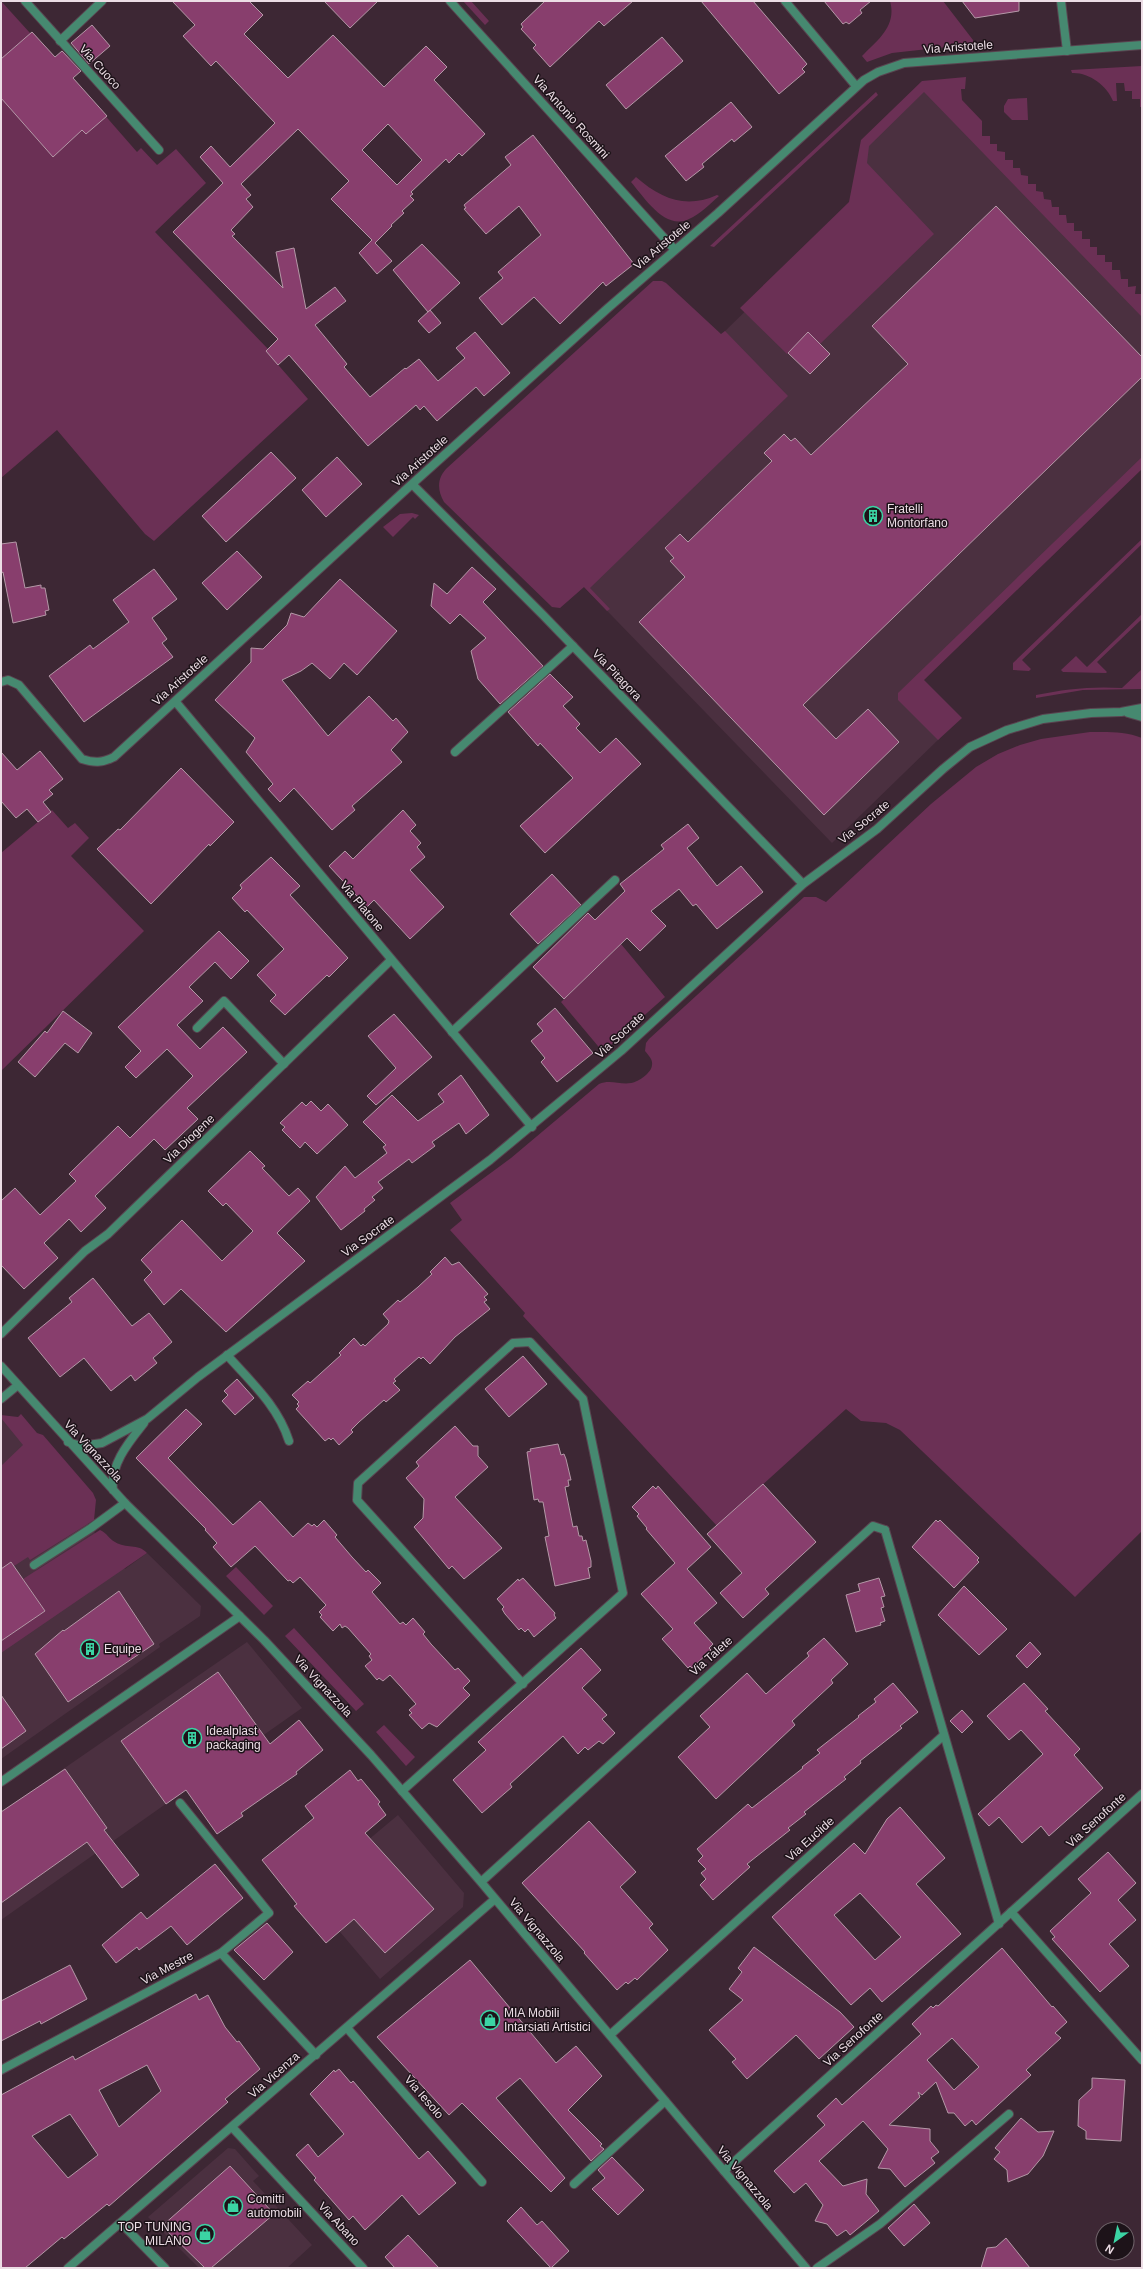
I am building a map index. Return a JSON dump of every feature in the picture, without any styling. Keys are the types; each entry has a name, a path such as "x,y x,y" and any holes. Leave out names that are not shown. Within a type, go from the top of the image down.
{"street":[{"name":"Via Cuoco","path":"25,1 159,150"},
{"path":"60,41 102,1"},
{"name":"Via Antonio Rosmini","path":"450,1 674,250"},
{"path":"785,1 856,86"},
{"path":"1061,1 1067,51"},
{"name":"Via Aristotele","path":"1,682 8,680 19,685 29,695 74,752 82,759 92,763 105,762 114,757 412,484 674,250 718,213 856,86 878,72 904,63 1142,45"},
{"name":"Via Pitagora","path":"412,484 573,646 804,884"},
{"path":"455,752 573,646"},
{"name":"Via Platone","path":"175,701 532,1127"},
{"name":"Via Socrate","path":"68,1442 81,1446 102,1443 147,1419 227,1354 532,1127 621,1052 804,884 872,834 947,765 980,742 1006,730 1043,719 1091,713 1121,712 1142,708"},
{"name":"Via Socrate","path":"1121,712 1142,717"},
{"path":"452,1032 615,880"},
{"name":"Via Diogene","path":"1,1334 85,1251 108,1234 392,960"},
{"path":"197,1028 224,1002 284,1064"},
{"path":"402,1791 523,1684 623,1593 583,1400 530,1342 513,1343 358,1483 357,1500 523,1684"},
{"path":"227,1354 275,1409 284,1426 289,1441"},
{"name":"Via Vignazzola","path":"1,1366 68,1442 125,1503 240,1616 325,1705 402,1791 481,1882 806,2268"},
{"path":"1,1398 18,1385"},
{"name":"Via Socrate","path":"114,1490 112,1478 114,1468 130,1442 147,1419"},
{"path":"34,1565 91,1528 125,1503"},
{"name":"Via Talete","path":"481,1882 873,1526 885,1530 944,1735"},
{"path":"1,1782 240,1616"},
{"path":"944,1735 998,1924"},
{"name":"Via Euclide","path":"610,2036 944,1735"},
{"name":"Via Senofonte","path":"724,2171 1142,1794"},
{"name":"Via Mestre","path":"1,2070 221,1953 269,1913 180,1804"},
{"name":"Via Vicenza","path":"68,2268 495,1899"},
{"path":"1011,1912 1142,2060"},
{"path":"221,1953 316,2054"},
{"name":"Via Iesolo","path":"347,2028 482,2182"},
{"path":"574,2184 665,2101"},
{"path":"817,2268 880,2224 1009,2114"},
{"name":"Via Abano","path":"232,2127 363,2268"},
{"path":"121,2223 165,2268"}],"shaded area":[{"path":"1,1 30,33 32,32 137,152 141,148 157,165 176,149 206,183 155,232 268,349 266,351 308,399 154,541 145,534 57,430 1,478"},
{"path":"463,1 471,1 489,21 485,25"},
{"path":"890,1 943,1 973,40 973,44 892,53 867,62 862,56 885,32 891,18"},
{"path":"1142,66 1142,107 1140,107 1140,99 1132,99 1132,91 1125,91 1124,83 1116,83 1117,101 1113,101 1102,85 1090,77 1078,73 1072,73 1071,70"},
{"path":"966,77 965,89 961,89 962,100 982,121 982,136 990,136 990,144 997,144 997,151 1005,152 1005,160 1013,160 1013,168 1020,168 1021,175 1028,176 1028,184 1036,184 1036,191 1043,192 1044,199 1051,200 1052,207 1059,207 1059,215 1066,215 1067,223 1074,223 1074,231 1082,231 1082,239 1090,239 1090,247 1097,247 1097,255 1105,255 1105,262 1112,262 1112,270 1120,270 1121,279 1128,279 1128,287 1136,286 1135,294 1142,294 1142,317 924,92 869,146 867,163 934,234 820,344 808,333 787,354 740,308 849,202 861,140 922,81"},
{"path":"924,86 1142,311 1142,464 901,698 940,738 832,843 584,587 722,334 854,205 866,143"},
{"path":"876,92 878,95 714,247 710,246"},
{"path":"1027,98 1028,120 1012,120 1004,112 1004,106 1008,99"},
{"path":"636,177 645,185 674,200 695,201 717,195 719,196 705,209 693,217 680,221 672,220 664,217 656,211 642,196 631,182"},
{"path":"653,281 662,281 666,283 721,334 725,331 788,396 590,588 610,609 607,611 584,587 560,608 552,607 444,502 439,489 441,476 447,468"},
{"path":"1142,457 1142,469 924,680 962,718 938,740 898,700 898,693"},
{"path":"412,513 419,515 415,519 413,517 393,537 383,527 400,514"},
{"path":"1142,539 1142,544 1022,660 1031,669 1029,671 1013,670 1013,663"},
{"path":"1142,614 1142,619 1097,662 1107,672 1106,673 1063,672 1061,670 1076,656 1087,667"},
{"path":"1142,669 1142,689 1083,690 1036,698 1036,695 1057,691 1100,687 1122,688"},
{"path":"1090,732 1123,733 1142,738 1142,1531 1075,1597 900,1430 886,1423 861,1421 846,1409 717,1526 523,1316 525,1313 450,1230 462,1220 450,1203 511,1158 599,1084 607,1082 631,1083 638,1081 650,1071 652,1065 651,1059 645,1051 646,1043 649,1039 804,897 816,897 826,902 931,804 976,767 998,754 1020,745 1041,739"},
{"path":"52,810 68,828 75,823 89,838 71,856 144,931 1,1071 1,853"},
{"path":"621,944 665,997 603,1052 561,1002"},
{"path":"21,1414 37,1433 43,1435 93,1493 96,1500 94,1520 30,1560 28,1557 14,1566 11,1562 1,1569 1,1466 23,1445 1,1418 1,1415 18,1417"},
{"path":"1,1415 74,1508 125,1569 147,1553 201,1606 200,1616 159,1644 160,1647 1,1759"},
{"path":"100,1530 119,1544 140,1548 147,1553 1,1653 1,1641 45,1611 23,1579"},
{"path":"236,1567 273,1606 264,1615 226,1576"},
{"path":"294,1628 364,1704 356,1711 285,1636"},
{"path":"247,1642 302,1708 1,1920 1,1812"},
{"path":"384,1725 415,1757 406,1766 376,1732"},
{"path":"398,1815 464,1893 463,1907 380,1979 306,1892"},
{"path":"228,2148 235,2149 259,2176 253,2181 312,2245 287,2268 199,2268 148,2217"}],"building":[{"path":"172,1 249,1 263,15 244,34 288,78 333,35 384,87 426,46 447,67 434,80 485,134 462,156 459,153 449,163 446,159 411,192 413,194 410,196 414,200 402,211 404,213 375,243 392,261 377,274 359,253 372,240 331,199 349,181 298,129 241,184 251,195 246,199 253,207 231,230 235,234 232,236 283,288 276,252 294,248 306,309 335,287 346,301 315,325 347,364 344,367 370,397 405,368 406,369 419,359 438,381 465,358 456,348 475,332 510,373 484,396 476,387 437,421 424,406 420,410 416,405 368,446 289,355 278,365 266,351 278,339 173,232 223,183 200,157 211,146 230,167 275,123 216,61 211,66 183,36 195,25","holes":["388,124 422,160 397,185 362,150"]},
{"path":"324,1 378,1 350,28"},
{"path":"545,1 633,1 604,26 599,21 550,67 533,48 536,45 521,29 523,27 521,24"},
{"path":"701,1 753,1 807,64 802,69 805,72 779,94"},
{"path":"824,1 871,1 860,10 862,13 849,24 846,22 843,24"},
{"path":"962,1 1019,1 1019,11 975,18"},
{"path":"92,25 110,46 89,64 71,43"},
{"path":"32,32 55,57 62,51 81,71 73,78 107,116 86,134 82,130 53,157 1,98 1,59"},
{"path":"662,37 683,61 626,109 606,85"},
{"path":"731,102 752,127 734,142 732,139 702,164 704,167 686,181 665,156"},
{"path":"533,135 634,264 606,286 603,282 560,324 534,297 502,325 479,298 503,278 498,272 541,235 519,206 486,234 464,209 466,208 464,205 511,165 505,157"},
{"name":"Fratelli Montorfano","path":"996,206 1142,357 1142,377 803,705 836,739 868,709 899,742 824,815 639,622 685,577 670,561 674,558 665,548 680,534 688,542 772,461 764,453 784,434 791,441 795,438 811,455 908,364 872,326"},
{"path":"422,244 460,283 428,312 393,270"},
{"path":"430,310 441,323 429,333 418,321"},
{"path":"808,332 830,354 810,374 788,353"},
{"path":"271,452 296,478 226,542 202,516"},
{"path":"337,457 362,484 326,517 302,490"},
{"path":"16,542 25,588 41,585 41,588 45,588 49,610 45,611 46,615 13,623 3,572 1,573 1,544"},
{"path":"237,551 262,577 227,610 202,583"},
{"path":"472,567 496,589 483,602 543,666 500,704 478,679 471,651 486,638 460,614 450,624 431,606 434,583 447,594"},
{"path":"154,569 177,599 152,618 167,639 162,643 173,657 84,722 49,676 90,645 93,649 129,622 113,600"},
{"path":"340,579 397,631 357,675 344,663 330,679 312,663 301,671 282,680 328,736 369,696 393,721 396,718 408,732 391,750 402,762 352,806 355,810 332,830 294,788 280,802 268,789 273,784 246,752 255,738 215,700 251,662 251,648 263,649 287,625 291,613 304,617"},
{"path":"550,674 573,697 563,706 580,724 576,728 600,753 616,738 641,764 545,853 520,826 573,778 540,743 538,746 508,712"},
{"path":"40,751 63,779 49,790 53,794 43,802 51,812 38,822 27,809 16,818 1,801 1,752 17,770"},
{"path":"181,768 234,822 210,846 209,844 151,904 97,849 118,829 120,830"},
{"path":"403,810 416,825 410,831 421,843 417,847 425,857 410,870 444,907 410,939 374,900 367,907 329,866 345,851 353,859"},
{"path":"688,824 699,838 687,848 717,886 741,866 763,892 717,929 696,904 693,906 679,889 651,911 666,926 640,951 627,938 564,999 533,967 588,913 595,920 625,891 620,884 664,849 661,845"},
{"path":"271,857 300,886 290,895 348,958 329,977 327,975 285,1015 270,1001 276,995 257,975 284,949 247,910 245,912 232,898 242,888 240,885"},
{"path":"552,874 581,905 538,944 510,914"},
{"path":"219,931 249,961 231,979 215,962 189,987 203,1001 177,1025 200,1049 223,1027 247,1052 187,1108 198,1119 165,1150 154,1139 95,1196 106,1208 81,1232 69,1219 44,1243 58,1258 24,1289 1,1265 1,1201 15,1188 40,1215 76,1181 69,1174 118,1126 130,1138 193,1076 167,1049 136,1078 125,1067 141,1051 118,1027"},
{"path":"555,1008 593,1053 557,1082 541,1062 545,1058 531,1041 543,1031 537,1024"},
{"path":"63,1011 92,1033 78,1053 65,1043 35,1077 18,1062 45,1031 47,1033"},
{"path":"394,1014 432,1057 376,1105 367,1096 396,1068 368,1036"},
{"path":"461,1075 489,1115 466,1134 459,1123 432,1142 435,1146 412,1163 409,1159 378,1182 383,1188 372,1197 375,1200 364,1209 365,1211 341,1230 316,1197 345,1166 355,1178 387,1153 383,1147 386,1145 363,1122 392,1095 418,1121 444,1102 438,1094"},
{"path":"311,1101 321,1111 328,1104 348,1125 317,1154 305,1142 300,1148 282,1130 285,1127 280,1123 302,1102 306,1106"},
{"path":"250,1151 265,1166 262,1168 289,1196 298,1188 310,1201 277,1233 305,1261 226,1332 181,1289 164,1305 144,1280 152,1272 141,1260 182,1220 222,1261 253,1231 226,1203 223,1206 208,1191"},
{"path":"445,1257 452,1265 459,1262 488,1294 484,1297 487,1300 484,1302 490,1309 455,1337 430,1364 423,1357 421,1359 419,1357 394,1379 396,1381 393,1383 400,1390 386,1402 384,1400 359,1422 351,1430 353,1432 339,1445 333,1438 331,1440 329,1438 325,1441 296,1409 299,1406 297,1404 299,1402 292,1395 308,1381 310,1383 341,1355 339,1353 354,1338 361,1346 363,1344 365,1346 388,1324 389,1321 383,1314 398,1300 400,1302 418,1287 432,1274 430,1272"},
{"path":"93,1278 132,1326 149,1313 172,1342 153,1358 157,1363 135,1381 131,1375 111,1391 84,1358 60,1377 28,1338 72,1302 69,1298"},
{"path":"523,1356 547,1384 509,1417 485,1389"},
{"path":"237,1379 254,1398 235,1415 222,1401 228,1395 224,1391"},
{"path":"186,1409 202,1424 168,1458 233,1525 260,1501 293,1537 308,1523 312,1526 314,1524 317,1527 324,1520 337,1535 335,1537 352,1557 366,1572 368,1570 381,1583 372,1592 400,1624 403,1622 406,1625 413,1618 425,1632 423,1634 431,1644 455,1670 458,1668 470,1681 463,1688 470,1695 437,1727 429,1723 422,1729 409,1715 412,1713 409,1710 416,1704 390,1675 383,1681 379,1678 377,1680 365,1666 372,1660 369,1656 371,1654 348,1628 345,1626 342,1628 340,1624 333,1631 320,1617 322,1615 319,1612 326,1605 300,1577 293,1583 290,1580 288,1581 255,1546 231,1567 213,1547 217,1543 205,1530 206,1529 136,1458"},
{"path":"455,1426 473,1446 478,1446 478,1456 488,1467 455,1497 502,1548 464,1579 452,1566 449,1569 414,1527 423,1518 424,1499 406,1478 419,1466 416,1462"},
{"path":"558,1444 561,1455 564,1454 566,1459 571,1480 568,1480 569,1486 565,1487 573,1527 577,1526 579,1536 582,1536 583,1541 586,1540 591,1567 588,1568 590,1578 555,1586 545,1537 549,1536 543,1502 539,1502 538,1499 534,1500 527,1452 531,1451 530,1449"},
{"path":"763,1484 816,1542 765,1589 769,1594 743,1618 720,1593 742,1573 707,1534"},
{"path":"653,1486 656,1489 658,1486 711,1547 687,1569 717,1603 694,1623 713,1644 709,1648 711,1650 692,1668 690,1666 688,1668 662,1639 673,1629 641,1594 675,1563 646,1529 647,1528 637,1516 639,1514 632,1507"},
{"path":"936,1520 938,1522 940,1520 979,1558 977,1560 979,1562 954,1588 912,1547"},
{"path":"11,1562 45,1611 1,1641 1,1569"},
{"path":"523,1578 555,1613 554,1615 556,1618 534,1637 528,1629 525,1632 521,1628 519,1630 505,1614 502,1609 504,1607 497,1599 518,1579 519,1581"},
{"path":"879,1578 885,1596 881,1597 884,1607 881,1608 885,1621 880,1623 881,1625 856,1632 846,1595 860,1591 858,1584"},
{"path":"964,1586 1007,1629 979,1655 938,1615"},
{"name":"Equipe","path":"119,1591 154,1644 68,1702 35,1654 63,1630 64,1631"},
{"path":"824,1638 848,1664 831,1680 833,1683 792,1721 795,1725 716,1799 678,1757 710,1727 700,1716 747,1673 766,1694 809,1656 807,1653"},
{"path":"1030,1642 1041,1654 1027,1668 1016,1656"},
{"path":"581,1648 601,1670 582,1688 607,1715 602,1719 615,1733 603,1744 599,1741 588,1750 585,1747 578,1754 563,1736 510,1784 512,1787 482,1813 453,1780 486,1750 478,1742"},
{"path":"218,1672 270,1744 299,1720 323,1750 296,1772 297,1774 241,1813 243,1816 217,1834 186,1790 166,1804 121,1741"},
{"path":"893,1683 918,1712 900,1726 902,1728 860,1761 861,1763 844,1777 846,1779 804,1812 806,1814 788,1828 790,1830 747,1864 750,1867 713,1900 700,1885 706,1879 701,1873 706,1869 698,1861 703,1856 697,1849 748,1804 752,1808 803,1768 802,1767 820,1753 817,1750 859,1717 858,1716 876,1702 874,1699"},
{"path":"1024,1683 1048,1709 1045,1711 1080,1749 1074,1755 1103,1788 1049,1836 1041,1826 1022,1843 999,1817 989,1826 978,1814 1043,1754 1021,1730 1009,1740 987,1716"},
{"path":"1,1695 26,1731 1,1749"},
{"path":"962,1710 973,1722 962,1733 950,1721"},
{"path":"65,1769 107,1828 104,1830 139,1875 122,1888 87,1842 1,1903 1,1812"},
{"path":"350,1770 358,1781 361,1779 380,1802 378,1804 386,1815 365,1833 434,1909 385,1953 354,1919 326,1943 294,1906 297,1904 262,1860 314,1818 305,1806"},
{"path":"900,1807 945,1858 916,1884 961,1934 882,2002 870,1988 851,2005 772,1917 854,1843 865,1854 887,1819","holes":["860,1893 901,1937 875,1960 834,1915"]},
{"path":"589,1821 636,1872 620,1887 653,1924 649,1928 668,1950 637,1980 635,1978 628,1984 626,1982 617,1990 584,1953 585,1952 522,1883"},
{"path":"1108,1852 1136,1883 1118,1900 1136,1920 1109,1944 1129,1966 1100,1992 1052,1939 1055,1937 1050,1931 1091,1893 1078,1879"},
{"path":"215,1864 243,1898 187,1945 171,1926 139,1950 137,1947 116,1963 102,1945 141,1912 147,1919"},
{"path":"267,1923 293,1952 264,1980 234,1950"},
{"path":"754,1947 840,2012 854,2027 819,2059 796,2035 747,2079 732,2062 736,2059 709,2030 743,2000 729,1989 742,1972 738,1968"},
{"path":"1002,1948 1052,2007 1053,2006 1067,2022 1055,2033 1061,2038 1026,2070 1031,2075 976,2125 972,2120 965,2126 954,2113 948,2113 936,2082 922,2095 918,2092 920,2097 889,2125 930,2129 930,2141 939,2152 931,2158 935,2163 905,2187 890,2169 878,2168 888,2149 863,2121 819,2161 843,2186 867,2179 866,2194 879,2211 850,2235 846,2230 837,2236 827,2224 815,2221 823,2205 806,2183 794,2193 774,2171 825,2125 817,2116 836,2098 842,2105 921,2034 912,2024 931,2006 933,2008 936,2005 938,2006","holes":["952,2038 979,2067 954,2090 927,2060"]},
{"path":"470,1960 556,2063 576,2046 602,2076 568,2110 602,2144 600,2146 604,2149 591,2161 520,2078 496,2098 565,2178 551,2192 462,2103 449,2115 377,2037"},
{"path":"70,1965 87,1999 41,2024 40,2021 1,2041 1,2001"},
{"path":"196,1994 199,2000 208,1995 225,2027 237,2042 239,2041 260,2069 225,2099 228,2102 109,2206 107,2204 64,2239 62,2237 25,2268 1,2268 1,2095 73,2056 75,2060","holes":["147,2065 161,2091 119,2127 99,2090","70,2114 98,2155 68,2178 32,2136"]},
{"path":"339,2069 351,2083 353,2081 419,2159 428,2151 456,2183 419,2215 402,2195 365,2230 353,2216 349,2220 314,2180 316,2178 296,2155 308,2144 318,2157 344,2134 310,2094 334,2070 335,2072"},
{"path":"1092,2078 1125,2080 1121,2141 1086,2139 1086,2131 1078,2126 1079,2100 1092,2088"},
{"path":"1021,2118 1038,2132 1054,2131 1043,2156 1028,2174 1008,2182 1007,2170 994,2159 1000,2152 995,2148"},
{"path":"612,2157 644,2190 618,2215 592,2189 605,2178 598,2170"},
{"path":"230,2166 274,2214 211,2268 205,2268 162,2226"},
{"path":"914,2204 930,2223 904,2246 888,2228"},
{"path":"521,2207 537,2225 542,2221 569,2251 551,2268 507,2221"},
{"path":"408,2235 439,2268 395,2268 385,2257"},
{"path":"1006,2238 1030,2268 981,2268 987,2248 996,2247"}],"place":[{"name":"Fratelli Montorfano","path":"873,516"},
{"name":"Equipe","path":"90,1649"},
{"name":"Idealplast packaging","path":"192,1738"},
{"name":"MIA Mobili Intarsiati Artistici","path":"490,2020"},
{"name":"Comitti automobili","path":"233,2206"},
{"name":"TOP TUNING MILANO","path":"205,2234"}]}
